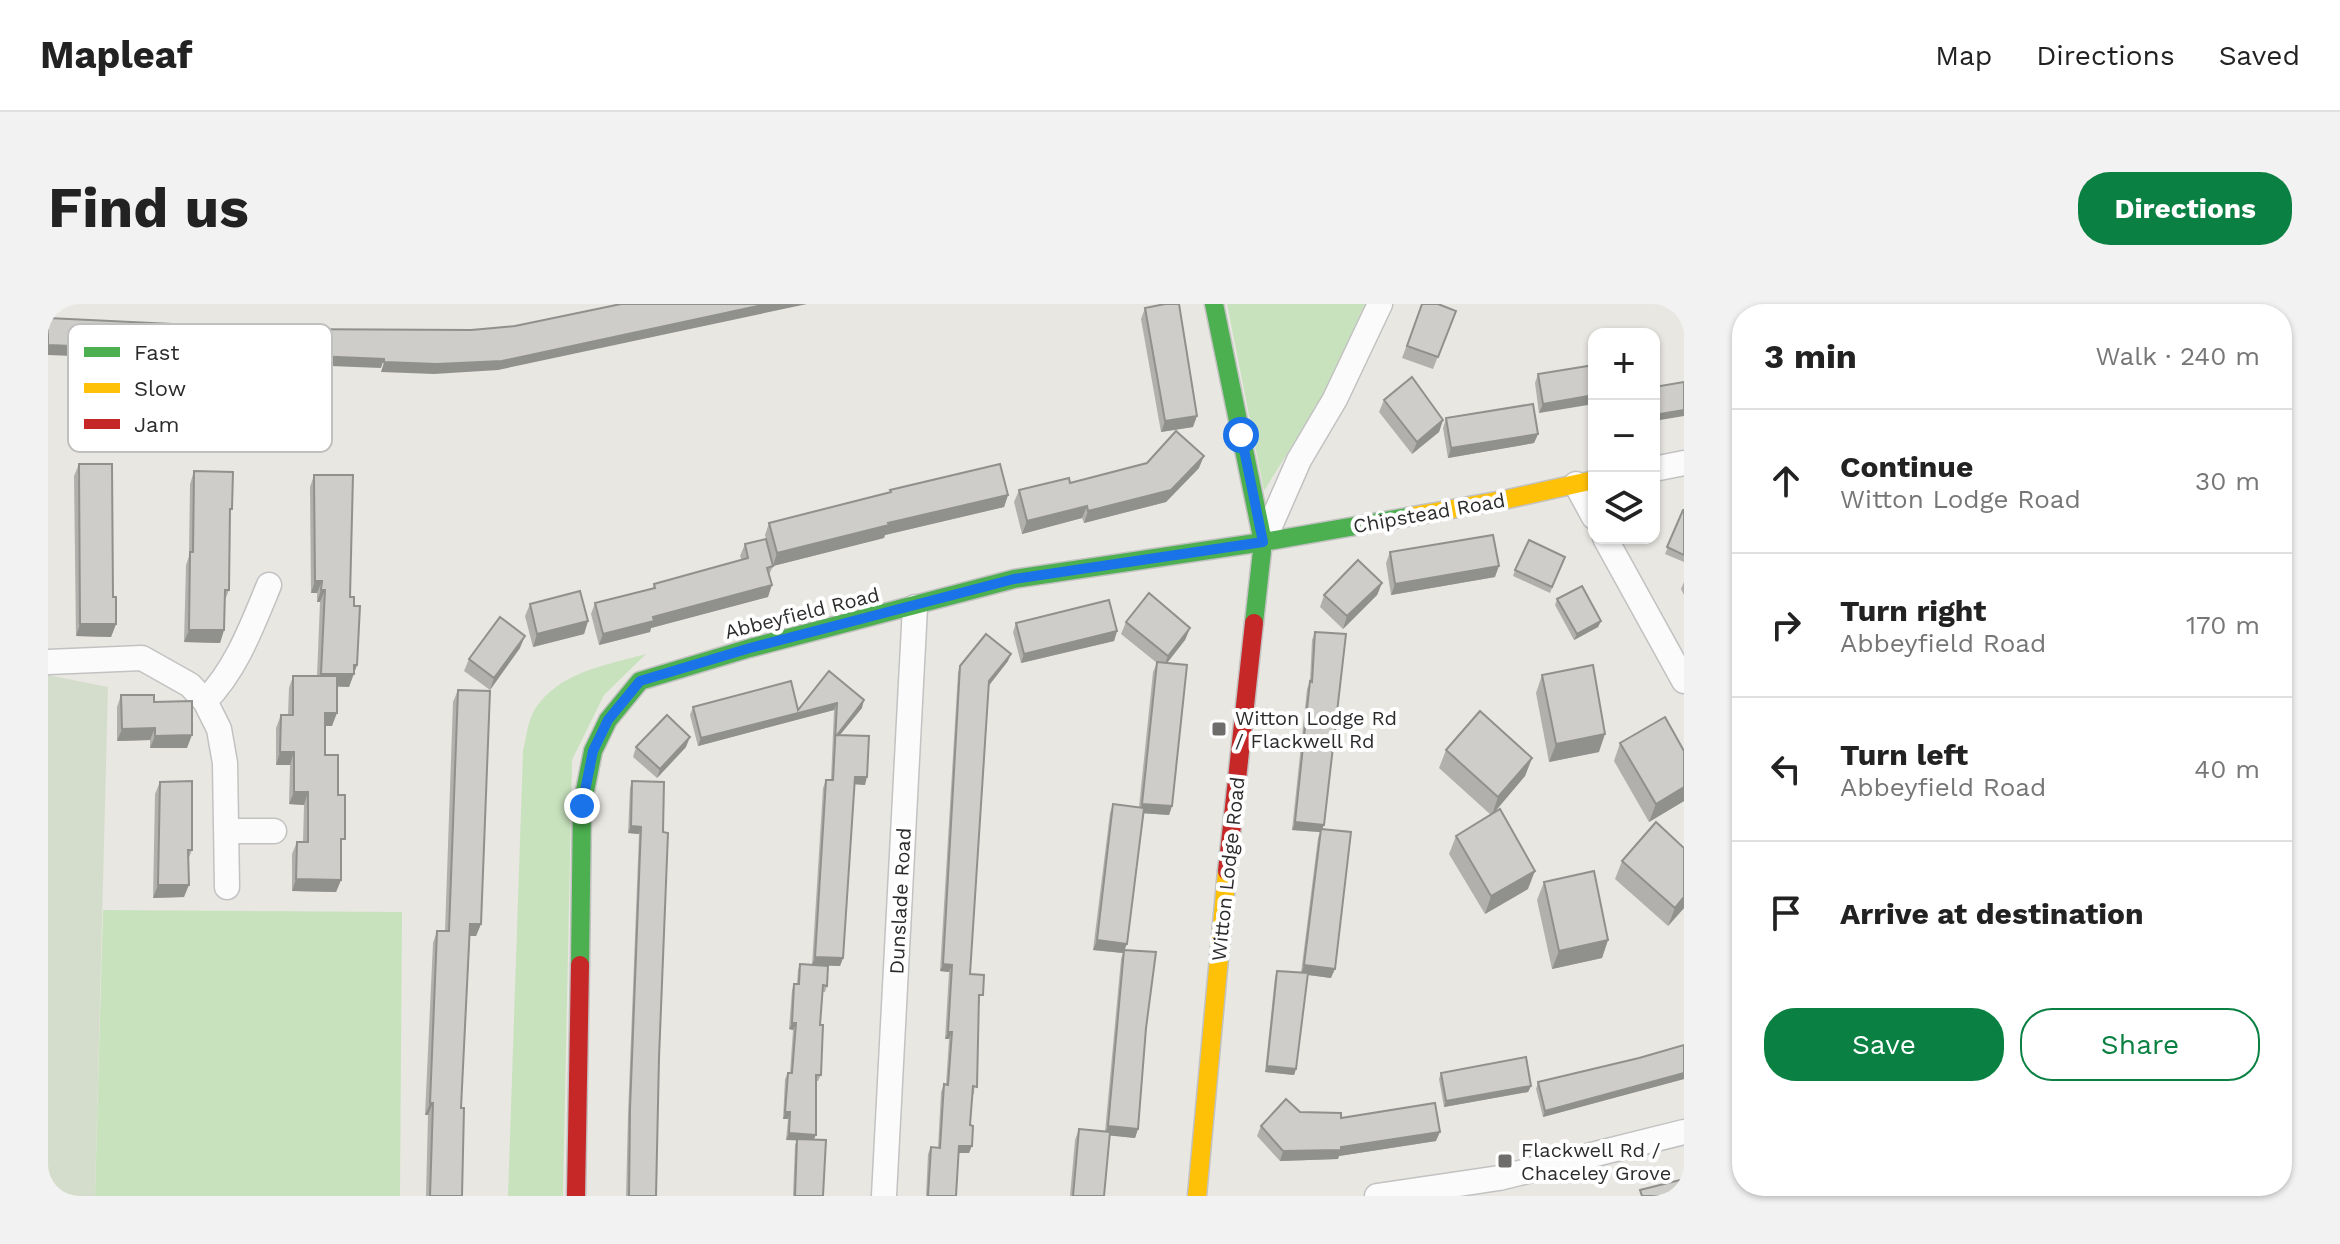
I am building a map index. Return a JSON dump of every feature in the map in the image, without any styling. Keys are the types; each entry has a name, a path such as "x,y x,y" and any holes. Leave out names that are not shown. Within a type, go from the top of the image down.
{"street":[{"name":"Witton Lodge Road","path":"1214,304 1263,542"},
{"name":"Witton Lodge Road","path":"1197,1196 1230,836 1263,542 1299,460 1335,399 1380,304"},
{"path":"1660,468 1684,463"},
{"name":"Chipstead Road","path":"1263,542 1508,499 1585,482"},
{"name":"Abbeyfield Road","path":"576,1196 582,806 593,751 608,720 640,681 750,648 1014,579 1263,542"},
{"path":"1608,544 1684,681"},
{"path":"205,701 258,639 269,585"},
{"name":"Dunslade Road","path":"884,1196 915,607"},
{"path":"48,662 142,658 190,685 205,701 219,729 225,763 227,887"},
{"path":"227,831 274,831"},
{"path":"1377,1196 1501,1187 1684,1132"}],"green space":[{"path":"1227,304 1365,304 1324,394 1264,491"},
{"path":"646,654 604,695 572,760 563,1196 508,1196 523,751 528,729 535,709 557,686 600,666"},
{"path":"48,675 108,687 95,1196 48,1196"},
{"path":"103,910 402,912 400,1196 95,1196"}],"building":[{"path":"621,304 767,304 502,361 437,364 332,357 332,329 471,330 515,326"},
{"path":"1179,304 1197,416 1165,421 1145,308"},
{"path":"1422,304 1438,304 1456,311 1438,357 1407,346"},
{"path":"48,318 173,324 68,324 68,346 48,345"},
{"path":"1588,366 1588,396 1543,404 1538,374"},
{"path":"1412,377 1443,420 1417,442 1384,400"},
{"path":"1684,382 1684,410 1660,414 1660,386"},
{"path":"1533,404 1538,434 1451,448 1446,418"},
{"path":"1176,431 1204,456 1171,490 1088,511 1087,506 1027,521 1019,490 1069,478 1070,483 1147,463"},
{"path":"79,464 112,464 116,624 80,624"},
{"path":"1000,464 1008,495 777,553 769,523"},
{"path":"194,471 233,472 229,590 225,590 224,630 189,630"},
{"path":"314,475 353,475 350,597 354,597 354,606 360,606 354,674 321,674 325,590 321,590 322,581 315,581"},
{"path":"1684,510 1684,555 1667,547"},
{"path":"1493,535 1499,566 1395,584 1390,552"},
{"path":"766,539 773,566 767,568 772,585 653,617 654,621 603,634 595,603 655,588 654,584 748,558 745,544"},
{"path":"1529,540 1565,557 1552,587 1515,570"},
{"path":"1358,560 1382,583 1347,616 1324,595"},
{"path":"1582,586 1601,621 1577,634 1557,599"},
{"path":"580,591 588,621 537,634 530,604"},
{"path":"1149,593 1190,628 1168,656 1126,622"},
{"path":"1109,600 1117,631 1024,654 1016,623"},
{"path":"500,617 525,636 494,678 469,659"},
{"path":"1315,632 1346,634 1324,825 1295,822"},
{"path":"986,634 1011,654 989,681 970,974 984,975 983,995 979,995 977,1087 973,1086 970,1125 973,1126 972,1146 959,1146 956,1196 928,1196 931,1147 940,1148 944,1084 948,1085 952,1032 948,1032 952,965 943,964 960,666"},
{"path":"1157,662 1187,665 1172,806 1142,804"},
{"path":"1593,665 1605,734 1556,744 1542,675"},
{"path":"829,671 864,700 837,735 869,736 867,777 855,777 843,958 815,957 826,780 833,780 837,703 701,738 693,707 791,681 798,710"},
{"path":"293,676 337,676 337,713 325,713 325,755 338,755 338,795 345,795 341,880 296,879 297,842 308,842 308,792 294,792 294,752 280,752 281,715 293,715"},
{"path":"458,690 490,691 481,924 470,924 461,1108 464,1108 462,1196 430,1196 433,1103 430,1103 437,931 449,931"},
{"path":"121,695 154,695 154,702 192,701 192,735 155,736 155,728 122,729"},
{"path":"1480,711 1532,758 1498,797 1446,750"},
{"path":"667,715 690,737 660,769 636,747"},
{"path":"1665,717 1684,751 1684,787 1656,804 1620,743"},
{"path":"192,781 189,885 158,885 160,782"},
{"path":"632,781 664,782 663,832 668,833 656,1196 629,1196 641,827 631,826"},
{"path":"1113,804 1144,808 1127,944 1097,940"},
{"path":"1500,809 1535,871 1491,896 1456,836"},
{"path":"1656,822 1684,848 1684,897 1675,908 1622,861"},
{"path":"1321,829 1351,832 1335,969 1304,965"},
{"path":"1594,871 1608,940 1559,951 1544,882"},
{"path":"1124,950 1156,952 1138,1129 1108,1126"},
{"path":"800,964 828,966 827,986 823,985 820,1025 823,1025 821,1075 816,1075 816,1135 789,1133 790,1112 785,1112 796,1023 792,1023 794,984 799,984"},
{"path":"1277,971 1308,973 1296,1069 1267,1066"},
{"path":"1684,1045 1684,1073 1545,1111 1538,1082"},
{"path":"1526,1057 1531,1086 1446,1101 1441,1073"},
{"path":"1286,1099 1300,1112 1341,1113 1341,1118 1435,1103 1440,1132 1341,1147 1341,1150 1283,1151 1261,1126"},
{"path":"1079,1129 1110,1132 1104,1196 1073,1196"},
{"path":"797,1139 826,1140 823,1196 795,1196"},
{"path":"1684,1179 1684,1196 1642,1196 1640,1190"}],"traffic: fast":[{"path":"1214,304 1263,542 1254,623"},
{"path":"580,965 582,806 593,751 608,720 640,681 750,648 1014,579 1413,516"}],"traffic: slow":[{"path":"1413,516 1588,481"},
{"path":"1197,1196 1227,871"}],"traffic: jam":[{"path":"1227,871 1254,623"},
{"path":"576,1196 580,965"}],"place":[{"name":"Witton Lodge Rd / Flackwell Rd","path":"1219,729"},
{"name":"Flackwell Rd / Chaceley Grove","path":"1505,1161"}],"route":[{"path":"582,806 593,751 608,720 640,681 750,648 1014,579 1263,542 1241,435"}]}
